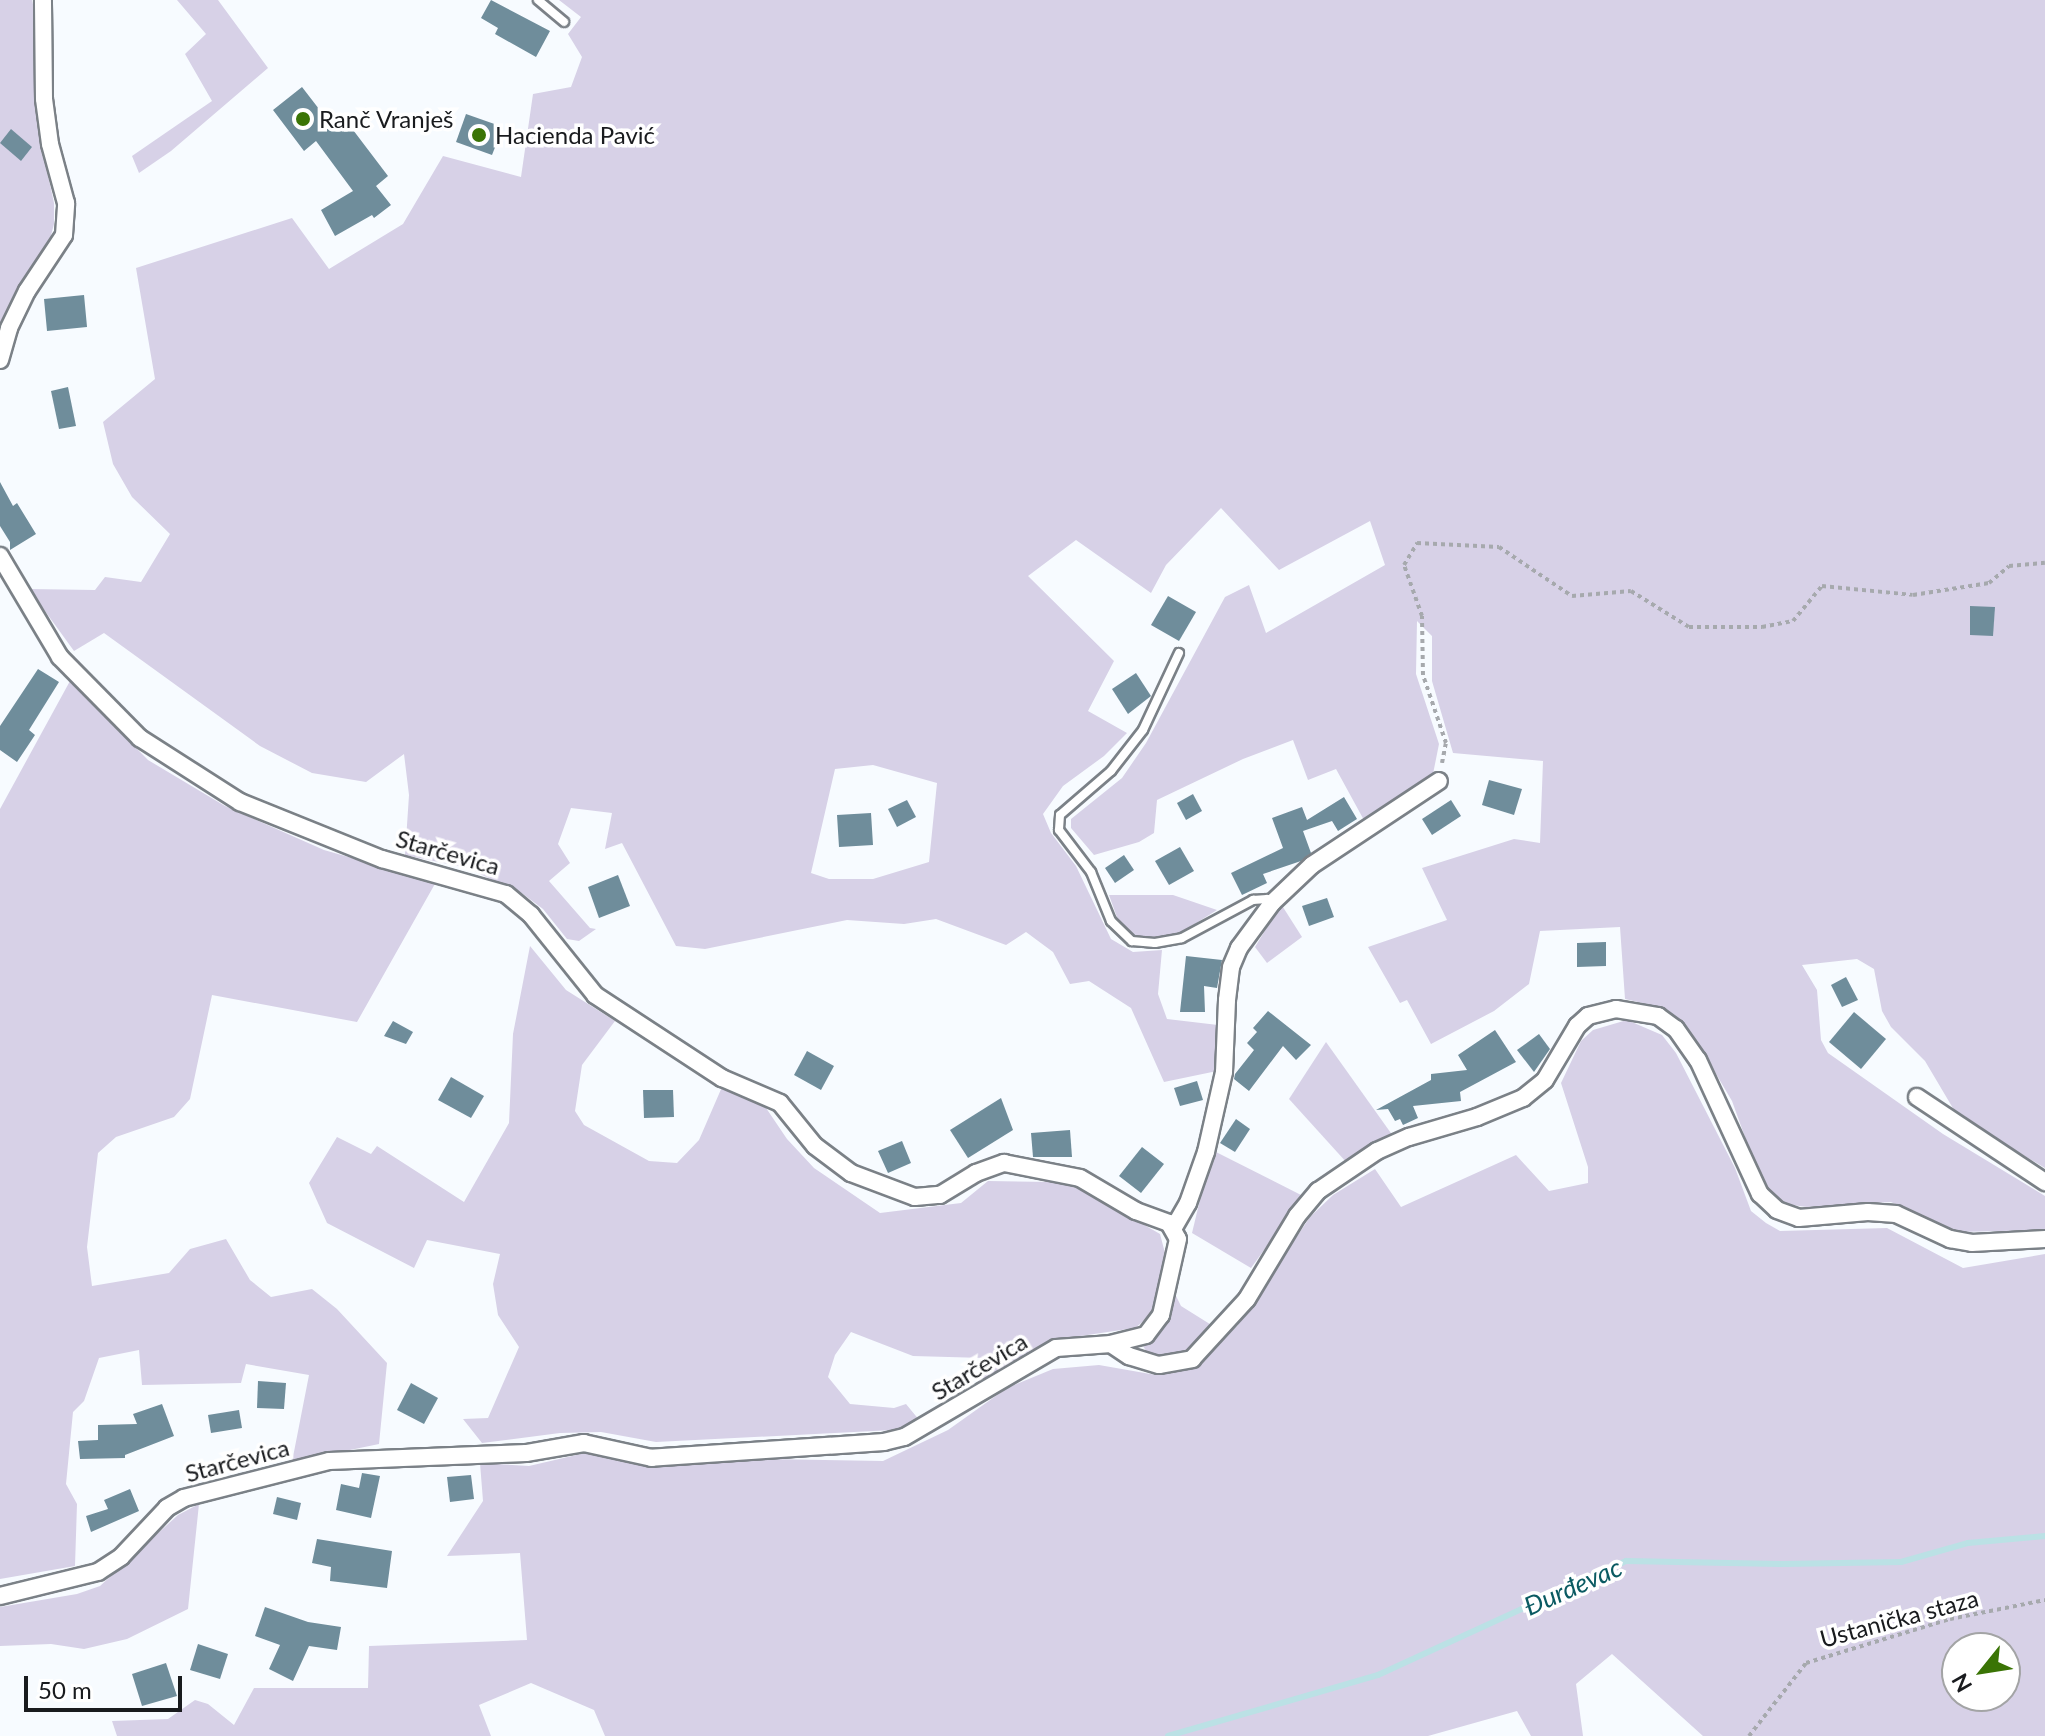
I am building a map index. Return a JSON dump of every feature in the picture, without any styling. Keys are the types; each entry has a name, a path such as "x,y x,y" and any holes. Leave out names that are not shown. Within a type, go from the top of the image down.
{"street":[{"path":"0,360 9,328 27,291 64,235 66,203 50,144 44,99 43,0"},
{"name":"Starčevica","path":"0,556 60,657 140,738 240,802 382,859 506,894 531,915 595,995 722,1078 780,1103 815,1146 851,1173 915,1197 933,1197 976,1173 1004,1163 1080,1178 1136,1211 1162,1219 1173,1229 1177,1249 1157,1323 1139,1339 1056,1348 1012,1371 922,1429 884,1442 652,1458 584,1443 526,1453 329,1461 184,1498 167,1508 121,1557 98,1572 0,1596"},
{"path":"1173,1229 1193,1190 1215,1112 1224,1072 1231,967 1250,931 1272,903 1312,865 1439,781"},
{"path":"1111,1344 1129,1356 1159,1365 1180,1363 1201,1352 1247,1299 1297,1216 1318,1191 1388,1146 1477,1117 1523,1098 1545,1080 1577,1026 1588,1016 1616,1009 1658,1016 1676,1029 1698,1060 1760,1194 1777,1210 1799,1218 1868,1212 1896,1214 1950,1239 1972,1243 2045,1239"},
{"path":"1917,1097 2045,1182"}],"lane":[{"path":"538,0 564,22"},
{"path":"1179,653 1143,730 1111,771 1060,815 1059,830 1091,872 1111,921 1132,941 1167,942 1196,931 1253,900 1267,899 1272,903"}],"path":[{"path":"1439,781 1446,743 1423,675 1422,616 1404,565 1417,543 1499,547 1572,596 1631,591 1689,627 1762,627 1793,621 1822,586 1913,595 1989,583 2009,566 2045,563"},
{"name":"Ustanička staza","path":"1749,1736 1806,1663 1950,1619 2045,1600"}],"shaded area":[{"path":"0,0 32,0 38,129 54,203 54,224 49,243 6,311 0,330"},
{"path":"177,0 218,0 268,68 171,151 139,173 132,156 212,101 185,54 206,34"},
{"path":"559,0 2045,0 2045,1168 1957,1115 1925,1061 1891,1027 1882,1011 1874,969 1857,959 1802,965 1817,990 1821,1040 1828,1053 1943,1134 2045,1196 2045,1230 1959,1232 1891,1202 1807,1207 1785,1204 1763,1187 1732,1101 1699,1045 1659,1007 1625,999 1620,927 1540,931 1529,984 1494,1011 1431,1044 1407,1000 1400,1003 1368,947 1447,920 1422,868 1514,839 1540,843 1543,761 1453,753 1432,681 1432,636 1417,621 1416,674 1439,744 1432,779 1365,822 1336,769 1308,780 1293,740 1243,759 1157,800 1154,833 1139,842 1094,855 1071,828 1071,819 1122,778 1146,743 1225,597 1249,585 1266,633 1385,565 1370,521 1279,570 1221,508 1166,565 1151,593 1076,540 1028,576 1114,661 1088,711 1127,733 1104,756 1063,786 1043,814 1051,833 1076,866 1111,939 1133,952 1162,950 1158,994 1167,1019 1218,1025 1217,1071 1164,1082 1131,1008 1089,981 1070,984 1053,952 1026,932 1006,945 936,919 904,924 847,920 705,949 676,946 622,843 605,849 612,813 571,808 558,844 570,863 549,881 590,928 596,929 579,941 567,939 543,909 523,894 467,868 405,855 409,795 404,754 366,782 312,773 260,746 104,633 74,651 29,589 95,590 105,577 141,582 170,534 132,497 113,464 103,422 155,379 136,268 292,218 329,269 403,224 443,156 521,177 533,94 571,87 582,57 568,34 581,17","holes":["873,765 937,783 929,862 873,879 829,879 811,873 835,769"]},
{"path":"70,681 148,760 225,806 324,850 436,882 357,1022 212,995 190,1099 174,1117 116,1137 98,1153 87,1247 92,1286 169,1273 190,1249 226,1239 250,1280 271,1297 312,1289 337,1309 387,1363 379,1444 292,1462 309,1375 246,1364 241,1383 142,1385 139,1350 99,1358 84,1401 73,1412 66,1484 77,1504 75,1566 0,1579 0,809"},
{"path":"1109,895 1173,895 1217,910 1182,932 1158,938 1142,937 1126,932 1119,923"},
{"path":"1281,904 1302,937 1267,963 1255,947"},
{"path":"530,946 566,990 615,1021 582,1065 575,1111 584,1125 649,1161 677,1163 699,1140 722,1087 762,1102 787,1139 814,1168 880,1213 961,1203 988,1181 1051,1182 1082,1189 1160,1234 1165,1253 1151,1315 1135,1328 1060,1339 978,1384 984,1358 913,1356 851,1332 835,1355 828,1377 850,1404 894,1408 906,1404 920,1421 893,1430 656,1442 601,1432 560,1433 482,1443 463,1419 488,1418 519,1347 498,1315 493,1284 500,1254 427,1240 414,1268 327,1223 309,1183 337,1137 371,1154 377,1146 464,1202 509,1123 513,1034"},
{"path":"1627,1020 1662,1035 1676,1053 1735,1168 1751,1211 1780,1231 1887,1228 1963,1268 2045,1254 2045,1736 1703,1736 1612,1654 1576,1684 1583,1736 1531,1736 1517,1711 1428,1736 605,1736 594,1710 531,1683 479,1705 491,1736 117,1736 112,1721 168,1719 195,1700 208,1704 234,1725 254,1688 368,1688 369,1646 527,1640 520,1553 447,1556 483,1501 480,1463 529,1466 585,1453 648,1467 765,1459 883,1461 948,1430 1007,1388 1053,1369 1099,1365 1156,1375 1193,1367 1237,1326 1310,1217 1333,1195 1375,1169 1401,1207 1516,1155 1549,1191 1588,1183 1588,1167 1561,1083 1581,1041 1593,1030"},
{"path":"1326,1042 1393,1136 1347,1163 1289,1099"},
{"path":"1212,1150 1303,1196 1251,1268 1192,1233"},
{"path":"1173,1290 1181,1306 1213,1326 1192,1348 1177,1355 1148,1354 1143,1346 1155,1339 1169,1317"},
{"path":"199,1504 188,1609 127,1639 84,1649 51,1644 0,1646 0,1607 77,1594 100,1586 178,1515"}],"building":[{"path":"491,0 550,31 536,57 495,34 498,28 481,18"},
{"path":"302,87 336,131 347,122 388,176 376,186 391,205 374,218 372,215 335,236 321,210 353,191 316,141 304,151 273,110"},
{"name":"Hacienda Pavić","path":"466,114 503,127 492,155 456,142"},
{"path":"11,129 32,147 21,161 0,143"},
{"path":"84,295 87,327 47,331 44,299"},
{"path":"68,387 76,426 59,429 51,391"},
{"path":"0,482 13,506 17,503 36,534 10,550 10,542 0,526"},
{"path":"1168,596 1196,612 1179,641 1151,625"},
{"path":"1970,606 1995,607 1993,636 1970,635"},
{"path":"38,669 59,682 29,730 35,735 17,762 0,750 0,726"},
{"path":"1136,673 1151,696 1128,714 1112,689"},
{"path":"1489,780 1522,789 1514,815 1482,805"},
{"path":"1193,794 1202,811 1186,820 1177,803"},
{"path":"1344,797 1357,819 1338,831 1332,821 1303,831 1311,853 1301,861 1263,874 1267,883 1242,895 1231,873 1283,848 1272,818 1302,807 1307,820"},
{"path":"907,800 916,817 897,827 888,809"},
{"path":"1451,800 1461,816 1432,835 1422,819"},
{"path":"871,813 873,845 839,847 837,815"},
{"path":"1180,847 1194,871 1169,885 1155,861"},
{"path":"1124,855 1134,870 1115,883 1105,868"},
{"path":"618,875 630,906 599,918 588,887"},
{"path":"1327,898 1334,917 1309,926 1302,906"},
{"path":"1606,942 1606,966 1577,967 1577,943"},
{"path":"1186,956 1222,960 1217,988 1204,986 1205,1012 1180,1012"},
{"path":"1846,977 1858,1000 1842,1007 1831,985"},
{"path":"1268,1011 1311,1045 1296,1060 1283,1046 1249,1091 1234,1079 1235,1074 1254,1050 1247,1043 1257,1032 1253,1028"},
{"path":"1854,1012 1886,1039 1861,1069 1829,1042"},
{"path":"393,1021 413,1032 406,1044 384,1036"},
{"path":"1495,1030 1516,1062 1460,1092 1461,1101 1413,1106 1418,1118 1403,1125 1400,1119 1395,1121 1388,1109 1376,1110 1431,1080 1431,1074 1467,1070 1458,1055"},
{"path":"1539,1034 1550,1049 1534,1072 1517,1050"},
{"path":"807,1051 834,1066 821,1090 794,1075"},
{"path":"451,1077 484,1096 471,1118 438,1100"},
{"path":"1197,1081 1203,1100 1180,1106 1174,1088"},
{"path":"643,1090 673,1090 674,1117 644,1118"},
{"path":"1001,1098 1013,1130 968,1158 950,1130"},
{"path":"1236,1119 1250,1129 1235,1152 1220,1143"},
{"path":"1070,1130 1072,1157 1033,1157 1031,1133"},
{"path":"902,1141 911,1163 888,1173 878,1151"},
{"path":"1142,1147 1164,1164 1141,1193 1119,1176"},
{"path":"258,1381 286,1383 284,1409 257,1408"},
{"path":"411,1383 438,1398 424,1424 397,1410"},
{"path":"162,1404 174,1436 125,1455 125,1458 80,1459 78,1441 98,1440 98,1425 137,1424 133,1414"},
{"path":"239,1410 242,1428 211,1433 208,1415"},
{"path":"362,1473 380,1476 371,1518 336,1510 341,1484 359,1488"},
{"path":"471,1475 474,1499 450,1502 447,1477"},
{"path":"130,1489 139,1511 91,1532 86,1516 108,1509 104,1500"},
{"path":"277,1497 301,1503 297,1520 273,1514"},
{"path":"317,1539 392,1551 387,1588 330,1581 331,1567 312,1563"},
{"path":"265,1607 308,1622 341,1627 337,1650 309,1646 293,1681 269,1669 280,1645 255,1636"},
{"path":"198,1644 228,1654 220,1679 190,1670"},
{"path":"166,1663 177,1696 142,1706 132,1674"}],"waterway":[{"name":"Đurđevac","path":"1168,1736 1378,1675 1626,1561 1783,1564 1901,1562 1968,1543 2045,1536"}],"place":[{"name":"Ranč Vranješ","path":"303,119"},
{"name":"Hacienda Pavić","path":"479,135"}]}
